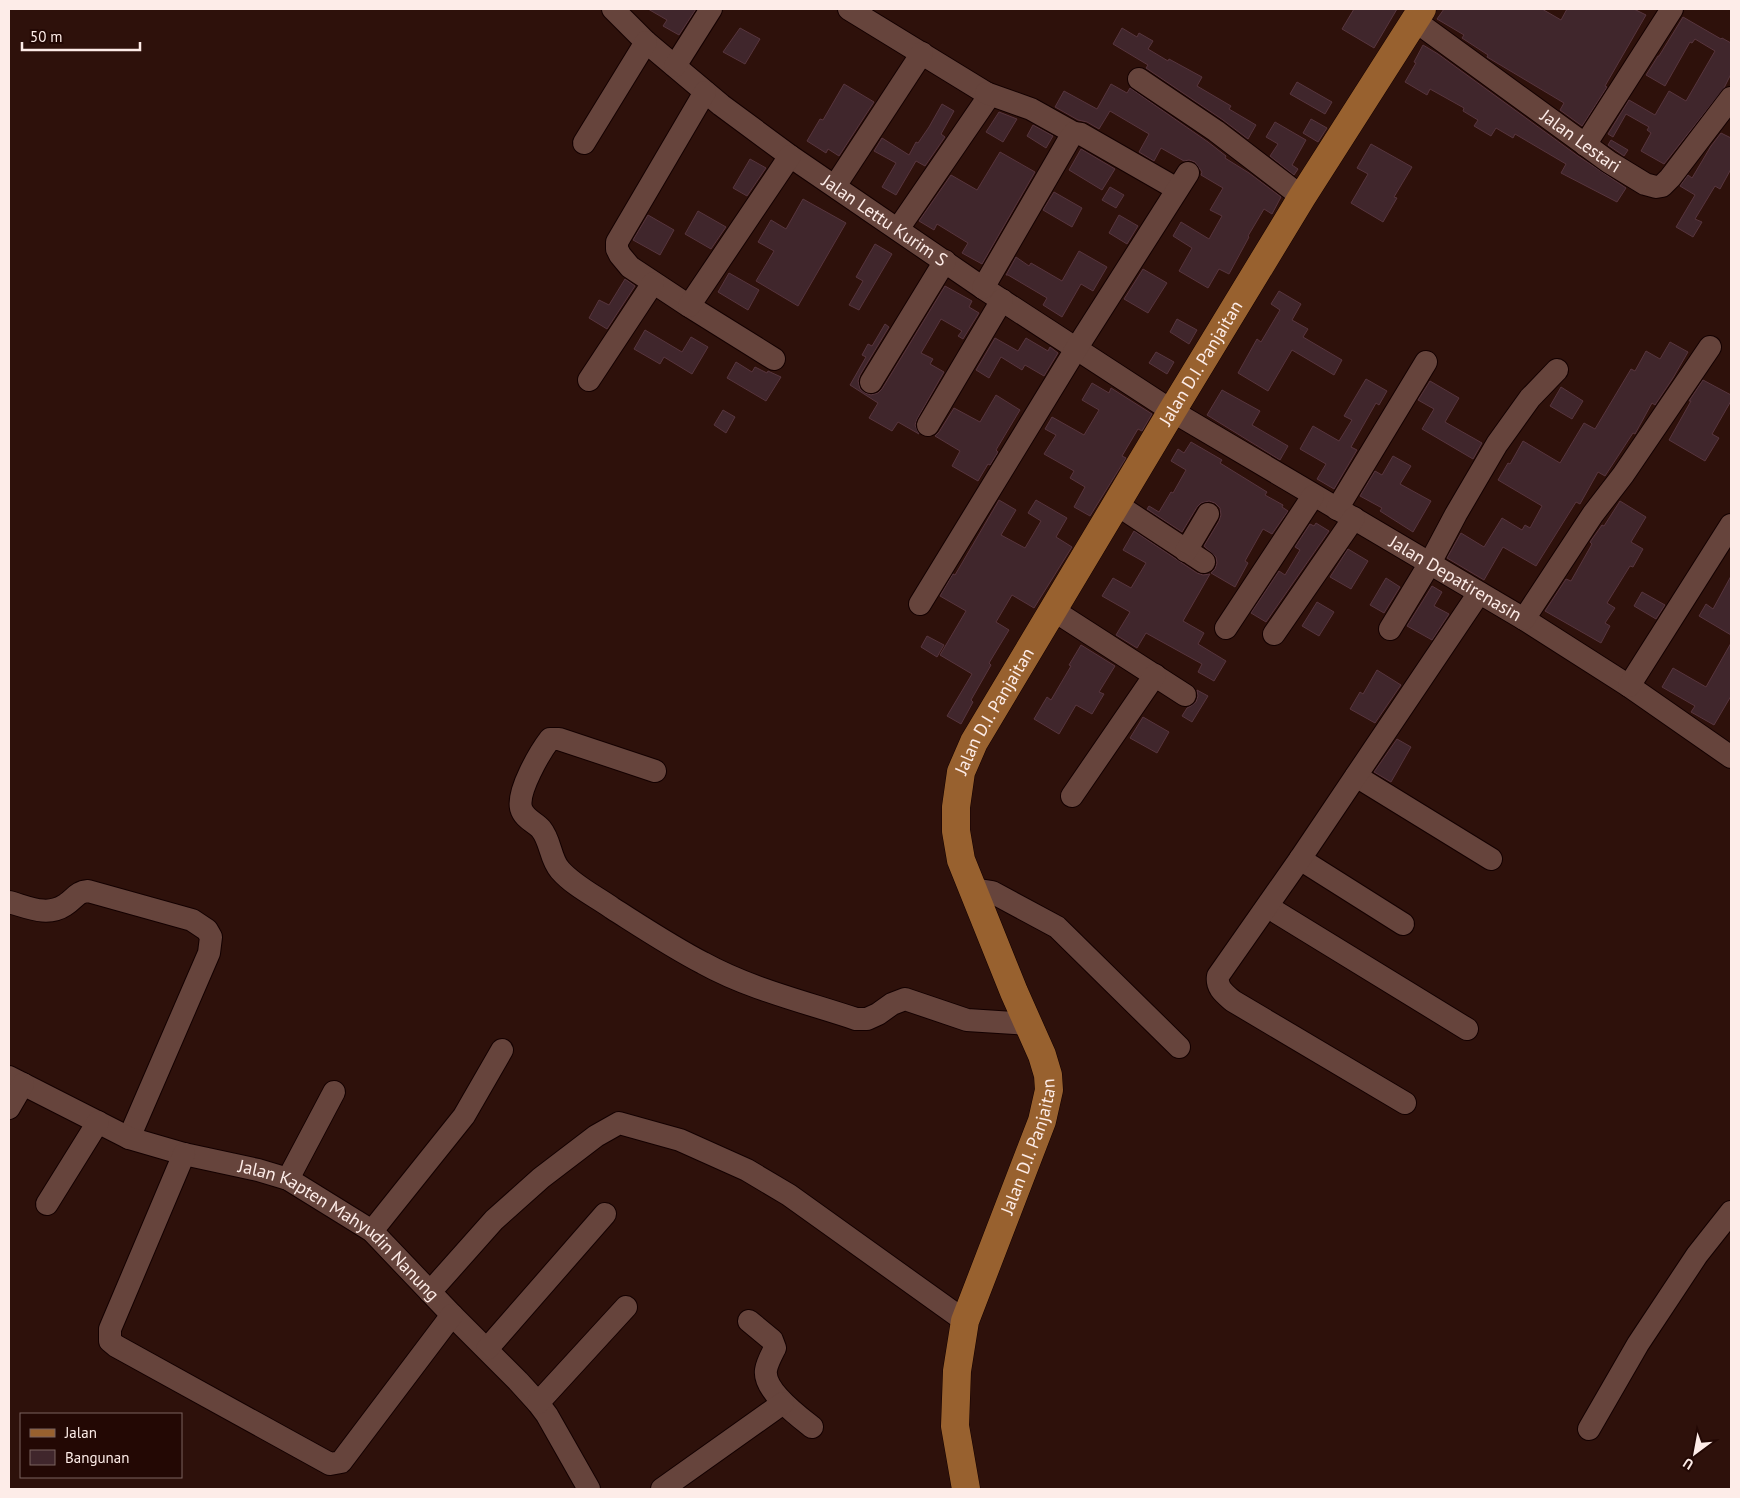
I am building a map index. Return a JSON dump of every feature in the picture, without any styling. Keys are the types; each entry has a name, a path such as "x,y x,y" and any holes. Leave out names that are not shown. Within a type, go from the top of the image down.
{"main road":[{"name":"Jalan D.I. Panjaitan","path":"966,1489 955,1426 957,1371 965,1321 1042,1121 1049,1090 1048,1075 1042,1055 1014,992 961,860 956,831 956,807 961,772 974,742 1116,504 1302,197 1418,15"}],"street":[{"name":"Jalan Lettu Kurim S","path":"613,9 646,42 705,92 790,156 983,288 1172,412"},
{"path":"674,66 711,9"},
{"path":"849,9 986,93 1031,109 1074,133 1082,134 1183,181 1076,349 920,604"},
{"path":"1585,145 1672,9"},
{"name":"Jalan Lestari","path":"1418,15 1608,162 1645,184 1656,187 1662,186 1731,98"},
{"path":"584,143 646,42"},
{"path":"834,186 922,53"},
{"path":"1138,79 1216,131 1302,197"},
{"path":"705,92 618,242 617,249 630,267 774,359"},
{"path":"898,229 987,99 986,93"},
{"path":"983,288 1074,133"},
{"path":"689,306 790,156"},
{"path":"871,382 945,261"},
{"path":"589,380 653,282"},
{"path":"928,425 1002,300"},
{"path":"1524,619 1593,514 1623,475 1710,347"},
{"path":"1274,634 1346,513 1426,362"},
{"path":"1390,629 1430,563 1496,444 1530,398 1557,370"},
{"name":"Jalan Depatirenasin","path":"1172,412 1524,619 1629,686 1731,758"},
{"path":"1226,628 1313,496"},
{"path":"1116,504 1195,556 1208,514"},
{"path":"1629,686 1731,526"},
{"path":"1405,1103 1234,1001 1222,991 1217,982 1218,976 1268,906 1479,593"},
{"path":"1054,610 1185,695"},
{"path":"1072,796 1155,675"},
{"path":"655,771 559,739 550,739 541,751 524,788 521,809 528,819 542,830 552,860 567,878 644,929 704,964 748,983 856,1019 867,1019 892,1004 905,999 967,1020 1028,1024"},
{"path":"1356,776 1491,859"},
{"path":"1300,859 1403,924"},
{"path":"973,889 992,892 1057,927 1179,1047"},
{"path":"9,902 42,912 54,911 66,905 80,892 88,892 192,920 207,930 211,937 209,953 129,1138"},
{"path":"1268,906 1467,1029"},
{"path":"372,1231 464,1116 502,1050"},
{"path":"9,1108 16,1081"},
{"name":"Jalan Kapten Mahyudin Nanung","path":"16,1081 129,1138 184,1154 258,1170 288,1179 372,1231 538,1403 547,1415 589,1489"},
{"path":"288,1179 334,1092"},
{"path":"47,1204 98,1122"},
{"path":"430,1292 494,1220 541,1178 596,1136 619,1123 680,1140 747,1170 789,1196 965,1321"},
{"path":"184,1154 110,1329 110,1341 116,1346 330,1464 337,1464 341,1462 452,1315"},
{"path":"1589,1429 1638,1344 1697,1256 1731,1212"},
{"path":"487,1349 605,1214"},
{"path":"538,1403 626,1307"},
{"path":"749,1321 772,1340 775,1348 766,1370 768,1382 783,1403 812,1428"},
{"path":"662,1489 783,1403"}],"building":[{"path":"648,9 696,9 679,35 663,26 667,20"},
{"path":"1354,9 1397,9 1374,48 1342,29"},
{"path":"1444,9 1542,9 1561,20 1567,9 1634,9 1646,15 1605,86 1607,87 1582,126 1560,110 1564,103 1487,57 1488,55 1462,38 1464,35 1437,19"},
{"path":"1683,17 1731,43 1731,74 1724,88 1664,164 1641,151 1651,133 1647,130 1649,127 1626,114 1613,137 1608,134 1629,100 1655,115 1669,91 1686,101 1715,51 1695,39 1692,43 1690,42 1665,86 1646,75"},
{"path":"740,28 760,39 745,64 723,52"},
{"path":"1122,28 1137,37 1139,33 1153,41 1148,49 1202,77 1197,86 1231,106 1229,109 1256,125 1248,139 1146,68 1148,65 1113,44"},
{"path":"1423,45 1626,188 1617,202 1561,173 1566,164 1515,134 1513,138 1496,128 1491,136 1474,126 1478,120 1463,111 1464,108 1430,89 1427,95 1405,82 1416,63 1414,62"},
{"path":"1297,82 1332,102 1325,114 1290,94"},
{"path":"844,84 874,102 839,156 828,149 826,153 807,141 820,119 823,120"},
{"path":"1111,84 1127,93 1130,88 1208,142 1226,156 1225,158 1281,197 1272,214 1264,209 1229,274 1219,269 1208,288 1179,271 1192,248 1173,236 1181,222 1209,239 1222,216 1210,210 1223,188 1201,175 1202,172 1195,162 1184,161 1161,148 1154,161 1139,152 1149,134 1110,111 1099,129 1055,107 1064,91 1097,109"},
{"path":"942,104 954,111 941,134 945,137 925,166 916,161 896,195 882,187 896,163 874,151 882,138 909,155 916,142 918,143 929,127"},
{"path":"999,112 1017,119 1003,142 986,132"},
{"path":"1311,119 1327,128 1318,142 1303,133"},
{"path":"1275,122 1306,140 1292,165 1298,169 1294,175 1270,156 1278,144 1266,137"},
{"path":"1033,125 1053,136 1046,148 1027,136"},
{"path":"1721,133 1731,138 1731,169 1720,189 1715,186 1695,219 1702,222 1693,237 1676,227 1695,195 1680,186 1688,175 1692,178"},
{"path":"1611,140 1628,150 1624,156 1608,145"},
{"path":"1371,144 1412,167 1394,197 1397,198 1383,222 1351,203 1368,174 1357,168"},
{"path":"1081,149 1115,169 1102,190 1069,170"},
{"path":"1000,152 1035,172 982,264 962,253 968,243 937,224 934,230 919,221 951,175 977,190"},
{"path":"750,159 766,168 747,196 733,188"},
{"path":"1110,187 1124,195 1116,208 1102,200"},
{"path":"1054,192 1082,208 1072,227 1043,210"},
{"path":"803,199 846,223 798,306 756,281 774,251 758,242 771,220 786,229"},
{"path":"698,211 726,227 711,249 685,234"},
{"path":"648,215 674,230 660,255 633,240"},
{"path":"1119,215 1138,226 1127,244 1109,233"},
{"path":"875,244 892,254 859,310 849,305 863,281 856,277"},
{"path":"1079,251 1107,267 1093,291 1081,284 1062,317 1043,305 1047,298 1006,275 1016,257 1029,266 1031,263 1062,281"},
{"path":"1143,269 1167,283 1148,313 1124,299"},
{"path":"729,273 759,290 748,310 718,292"},
{"path":"625,279 635,286 607,329 589,318 599,300 609,305"},
{"path":"945,286 972,301 969,307 979,313 963,339 958,336 962,331 941,319 921,353 933,359 930,364 944,372 917,419 915,425 919,434 898,422 892,431 869,418 878,403 850,385 866,357 862,355 868,344 872,346 885,324 889,327 858,381 860,389 871,395 878,393 882,389"},
{"path":"1279,291 1301,304 1292,320 1308,329 1303,337 1342,360 1334,375 1292,350 1268,391 1238,373 1257,339 1261,342 1280,310 1271,304"},
{"path":"1177,319 1197,330 1189,344 1170,332"},
{"path":"645,330 682,352 691,337 708,347 692,374 664,357 660,364 634,349"},
{"path":"995,338 1018,351 1026,338 1048,351 1050,347 1058,353 1044,376 1025,365 1022,370 1001,357 989,378 976,370"},
{"path":"1670,342 1688,352 1673,378 1655,405 1652,403 1635,434 1633,433 1605,476 1598,472 1580,504 1576,502 1536,566 1503,547 1484,580 1447,558 1461,533 1484,547 1502,518 1522,530 1525,525 1530,528 1542,506 1498,480 1523,441 1560,463 1584,423 1595,429 1631,369 1635,371 1646,351 1660,359"},
{"path":"1156,352 1174,362 1167,374 1149,363"},
{"path":"736,362 752,372 755,367 781,377 766,401 727,378"},
{"path":"1366,379 1387,391 1379,405 1376,403 1351,447 1357,450 1334,489 1317,479 1326,464 1300,449 1313,426 1339,441 1352,420 1344,416"},
{"path":"1703,380 1731,395 1731,401 1712,434 1719,438 1705,461 1669,440 1691,401 1689,401"},
{"path":"1430,381 1459,398 1445,422 1482,443 1473,459 1422,429 1434,409 1418,400"},
{"path":"1092,383 1109,393 1111,388 1152,414 1142,431 1138,429 1122,456 1126,458 1090,516 1074,507 1085,487 1070,478 1074,471 1044,454 1056,435 1045,429 1052,417 1084,435 1099,410 1082,400"},
{"path":"1561,387 1583,401 1572,419 1550,406"},
{"path":"1222,390 1260,411 1252,425 1288,446 1280,460 1207,415"},
{"path":"996,395 1020,410 996,450 998,452 978,481 952,466 960,451 935,436 954,408 980,422"},
{"path":"723,410 735,417 726,433 714,425"},
{"path":"1191,442 1222,460 1220,463 1267,492 1265,495 1283,505 1282,507 1288,511 1272,534 1263,529 1245,561 1248,563 1235,587 1211,573 1217,563 1216,557 1204,546 1221,515 1220,508 1215,503 1209,501 1201,503 1182,532 1147,509 1149,506 1159,512 1171,492 1173,493 1186,470 1171,461 1178,449 1184,453"},
{"path":"1393,456 1411,466 1400,484 1431,501 1413,532 1380,511 1382,508 1360,496 1375,471 1382,475"},
{"path":"999,500 1016,510 1001,535 1025,548 1041,521 1028,513 1036,500 1067,518 1056,537 1072,547 1034,608 1012,595 996,622 1009,630 989,663 991,665 971,700 973,702 961,724 947,716 972,674 940,655 966,611 940,596 953,574 955,575"},
{"path":"1620,501 1646,517 1631,542 1643,549 1633,567 1630,566 1607,603 1615,608 1605,623 1610,626 1601,643 1545,611 1566,579 1571,581 1592,544 1590,542 1602,525 1604,526"},
{"path":"1316,523 1329,531 1266,622 1251,613 1279,571 1285,575 1300,550 1295,547 1310,524 1314,526"},
{"path":"1134,531 1197,573 1203,575 1210,574 1183,621 1204,633 1198,644 1226,661 1214,681 1198,672 1202,664 1146,633 1137,648 1116,635 1130,612 1102,596 1113,578 1131,588 1146,563 1123,550"},
{"path":"1348,549 1368,561 1351,589 1330,577"},
{"path":"1731,576 1731,635 1699,616 1706,604 1713,609"},
{"path":"1386,578 1400,587 1384,613 1370,605"},
{"path":"1432,586 1442,592 1434,606 1449,614 1432,640 1407,626"},
{"path":"1642,592 1665,605 1656,619 1634,606"},
{"path":"1317,602 1334,612 1319,636 1302,626"},
{"path":"927,636 944,645 937,657 921,647"},
{"path":"1731,643 1731,696 1714,725 1691,712 1695,706 1662,687 1673,668 1706,687"},
{"path":"1081,645 1115,666 1099,692 1104,694 1092,714 1076,705 1059,734 1034,719 1047,697 1051,700"},
{"path":"1377,670 1401,685 1375,723 1350,709 1360,692 1363,694"},
{"path":"1197,690 1208,696 1192,722 1182,716 1187,708 1196,702"},
{"path":"1143,717 1169,732 1157,753 1130,738"},
{"path":"1397,739 1411,747 1391,782 1374,772"}]}
